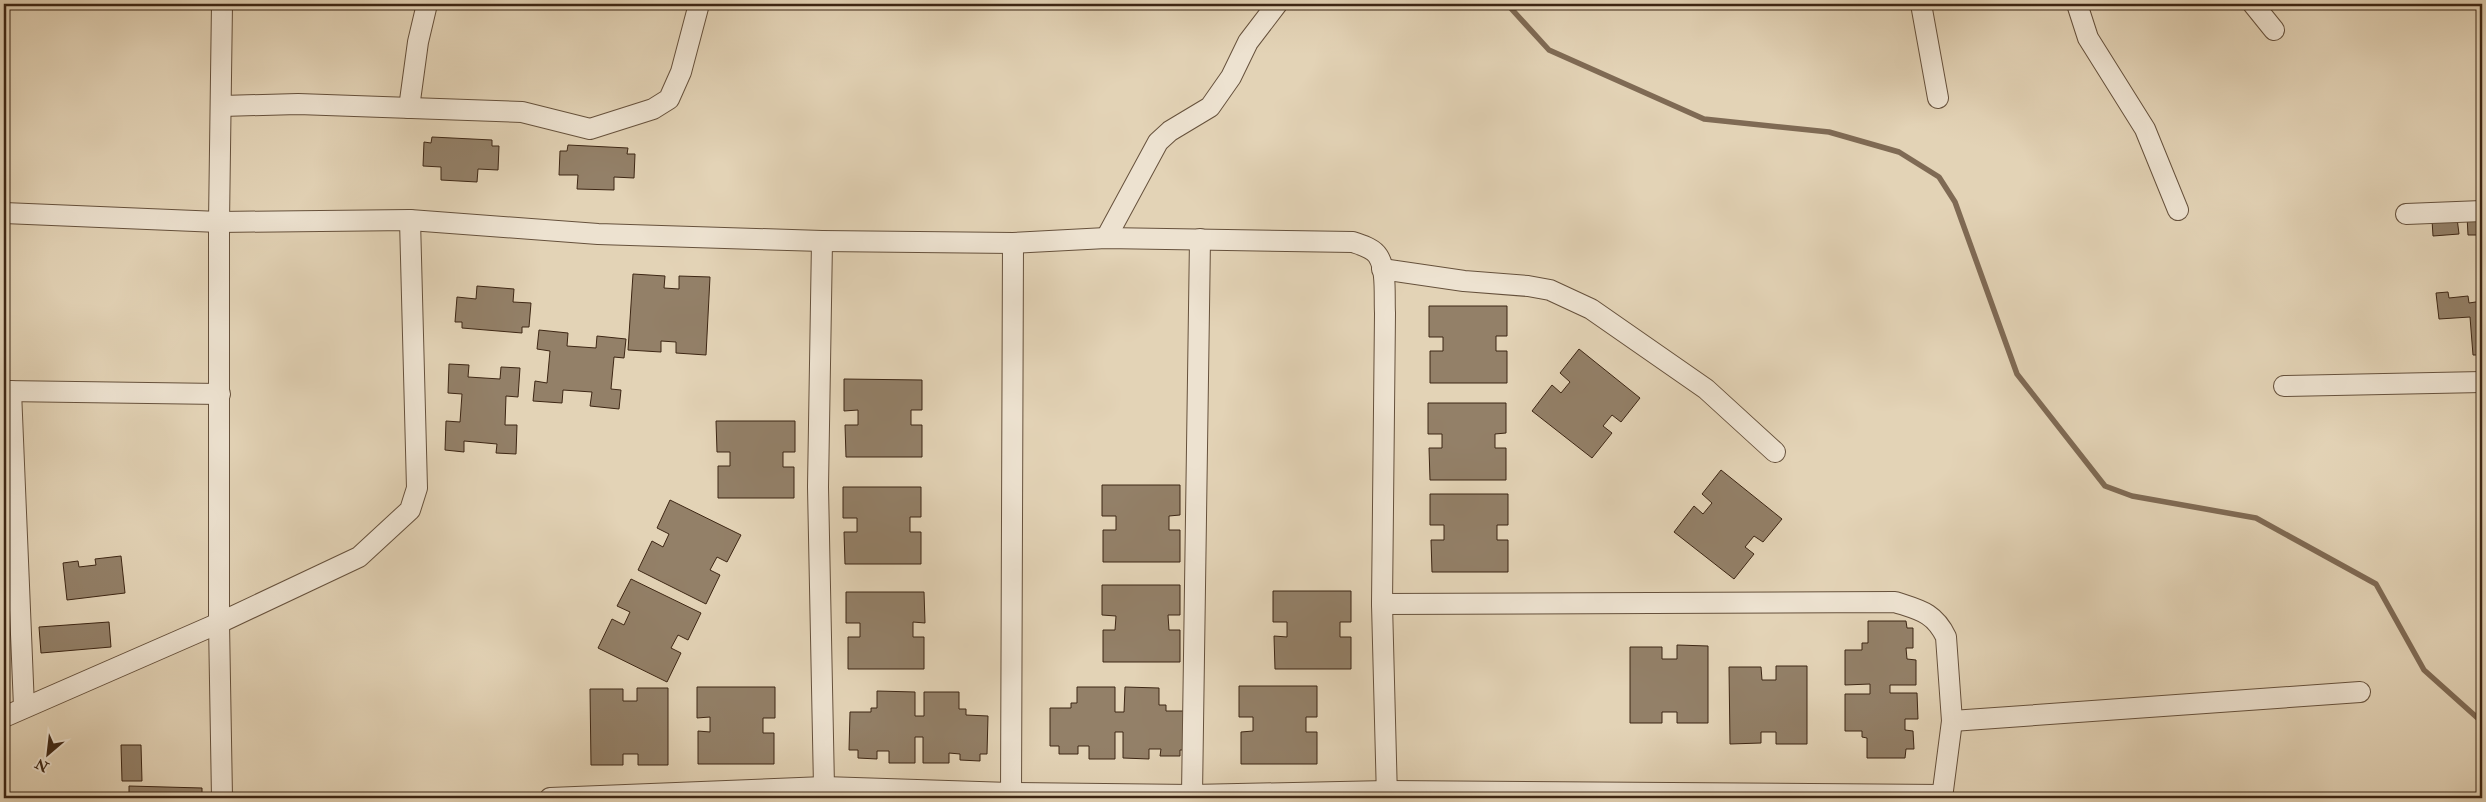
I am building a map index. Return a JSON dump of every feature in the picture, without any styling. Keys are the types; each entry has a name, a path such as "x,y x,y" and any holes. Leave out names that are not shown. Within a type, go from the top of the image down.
{"street":[{"path":"222,4 219,222 219,623 222,798"},
{"path":"408,108 418,42 427,4"},
{"path":"222,106 298,104 522,112 590,129 653,109 669,99 681,72 699,4"},
{"path":"1106,238 1158,142 1170,131 1210,107 1231,77 1248,42 1277,4"},
{"path":"1921,4 1938,98"},
{"path":"2077,4 2088,38 2145,129 2178,210"},
{"path":"2253,4 2274,30"},
{"path":"2406,214 2482,211"},
{"path":"4,212 219,222 410,220 598,234 822,241 1013,243 1106,238 1353,242 1365,246 1378,255 1382,269 1385,312 1382,604 1387,795"},
{"path":"4,717 219,623 358,557 410,510 417,488 410,220"},
{"path":"1192,795 1200,239"},
{"path":"822,241 818,487 824,787"},
{"path":"1010,796 1013,243"},
{"path":"1382,269 1550,290 1591,309 1706,389 1775,452"},
{"path":"2284,386 2482,382"},
{"path":"24,707 7,391 220,394"},
{"path":"550,798 630,797 824,787 1010,796 1942,796 1952,721 1946,637 1941,626 1926,612 1895,602 1382,604"},
{"path":"1952,721 2360,692"}],"building":[{"path":"432,137 492,140 492,146 499,146 498,170 478,169 477,182 441,180 441,167 423,166 424,142 431,143"},
{"path":"568,145 628,148 627,154 635,154 634,178 614,177 614,190 577,189 578,175 559,175 560,151 567,151"},
{"path":"2482,215 2482,235 2468,235 2467,216"},
{"path":"2457,218 2459,234 2433,236 2432,220"},
{"path":"633,274 665,276 664,288 679,289 679,276 710,277 706,355 676,353 676,342 661,341 661,352 628,350"},
{"path":"477,286 514,289 513,302 531,303 529,327 522,327 522,333 462,328 462,322 455,322 457,297 476,299"},
{"path":"2448,292 2449,298 2468,296 2469,303 2482,301 2482,355 2473,355 2470,317 2439,319 2436,293"},
{"path":"1429,306 1507,306 1507,336 1496,336 1496,351 1507,351 1507,383 1430,383 1430,351 1443,351 1443,337 1429,337"},
{"path":"539,330 568,333 567,346 596,348 597,336 626,339 624,358 614,357 611,389 621,390 619,409 590,406 592,392 563,390 562,403 533,401 535,381 547,383 550,351 537,349"},
{"path":"1579,349 1640,398 1621,422 1612,415 1603,426 1612,433 1592,458 1532,411 1552,385 1561,393 1570,382 1560,373"},
{"path":"449,364 469,365 468,377 500,379 501,367 520,368 518,397 506,396 505,425 517,425 516,454 496,453 497,444 464,441 464,452 445,450 446,421 460,422 462,394 448,393"},
{"path":"844,379 922,380 922,410 911,410 911,425 922,425 922,457 846,457 845,425 858,425 858,410 844,411"},
{"path":"1428,403 1506,403 1506,433 1495,434 1495,448 1506,448 1506,480 1430,480 1429,448 1442,448 1442,434 1428,434"},
{"path":"716,421 795,421 795,452 783,452 783,467 794,467 794,498 718,498 718,466 730,466 730,452 717,452"},
{"path":"1721,470 1782,519 1763,542 1754,536 1745,547 1754,554 1734,579 1674,532 1694,506 1703,514 1712,503 1702,494"},
{"path":"1102,485 1180,485 1180,515 1169,516 1169,530 1180,530 1180,562 1103,562 1103,530 1116,530 1116,516 1102,516"},
{"path":"843,487 921,487 921,517 910,517 910,532 921,532 921,564 845,564 844,532 857,532 857,518 843,518"},
{"path":"1430,494 1508,494 1508,525 1497,525 1497,540 1508,540 1508,572 1432,572 1431,540 1444,540 1444,525 1430,525"},
{"path":"670,500 741,535 727,562 717,557 710,570 720,575 706,604 638,570 652,541 663,547 669,534 657,528"},
{"path":"121,556 125,593 67,600 63,563 78,561 79,567 96,565 95,559"},
{"path":"631,579 701,613 688,640 678,635 671,648 681,653 667,682 598,648 612,619 624,625 630,612 617,606"},
{"path":"1102,585 1180,585 1180,615 1168,615 1169,630 1180,630 1180,662 1103,662 1103,630 1115,630 1116,616 1102,615"},
{"path":"1273,591 1351,591 1351,622 1340,622 1340,637 1351,637 1351,669 1275,669 1274,636 1287,637 1287,622 1273,622"},
{"path":"846,592 924,592 925,623 913,622 913,637 924,637 924,669 848,669 848,637 860,637 860,623 846,623"},
{"path":"1868,621 1906,621 1907,628 1913,628 1913,648 1906,648 1907,659 1916,660 1916,685 1890,685 1890,693 1917,693 1918,719 1905,719 1905,730 1913,731 1914,749 1906,749 1905,758 1867,758 1867,738 1862,737 1862,731 1845,731 1845,694 1870,694 1870,684 1845,685 1845,650 1862,650 1862,643 1868,643"},
{"path":"109,622 111,647 41,653 39,627"},
{"path":"1677,645 1708,646 1708,723 1677,723 1677,712 1662,712 1662,723 1630,723 1630,647 1662,647 1662,659 1677,659"},
{"path":"1776,666 1807,666 1807,744 1776,744 1776,732 1761,732 1761,743 1730,744 1729,667 1761,667 1762,680 1776,680"},
{"path":"1239,686 1317,686 1317,717 1306,717 1306,732 1317,732 1317,764 1241,764 1241,732 1253,731 1253,717 1239,717"},
{"path":"697,687 775,687 775,718 763,718 763,733 774,733 774,764 698,764 698,731 710,732 710,717 697,718"},
{"path":"1077,687 1115,687 1115,712 1124,712 1125,687 1159,688 1159,705 1166,705 1166,711 1188,711 1188,750 1180,750 1180,756 1160,756 1161,749 1149,749 1149,759 1123,758 1123,732 1115,732 1115,759 1089,759 1089,746 1078,746 1078,754 1059,754 1059,746 1050,746 1050,708 1071,708 1071,703 1077,703"},
{"path":"637,688 668,688 668,765 638,765 638,754 623,754 623,765 591,765 590,689 623,689 623,701 637,701"},
{"path":"877,691 915,692 915,716 924,716 924,692 959,692 959,709 966,709 966,715 988,716 987,754 980,754 980,761 960,760 960,754 949,753 949,763 923,763 923,737 915,737 915,763 889,763 889,751 877,751 877,759 858,758 858,750 849,750 850,712 871,712 871,708 877,708"},
{"path":"121,745 141,745 142,781 122,781"},
{"path":"129,786 202,788 202,798 129,798"}],"waterway":[{"path":"1507,4 1549,50 1704,119 1829,132 1899,152 1939,177 1955,202 2017,374 2105,486 2132,496 2256,518 2376,584 2424,670 2482,722"}]}
